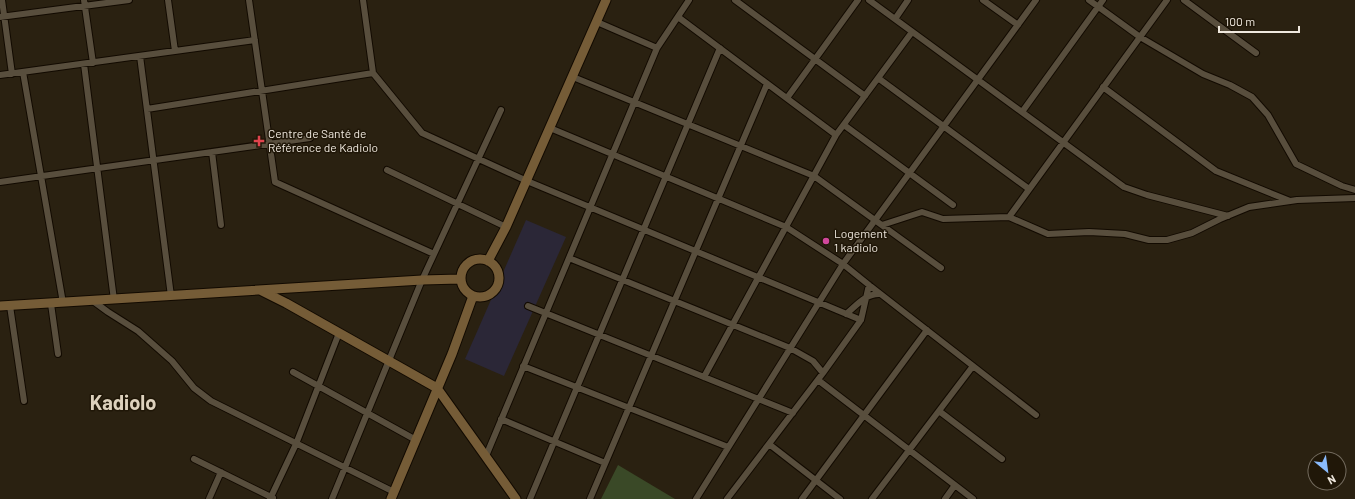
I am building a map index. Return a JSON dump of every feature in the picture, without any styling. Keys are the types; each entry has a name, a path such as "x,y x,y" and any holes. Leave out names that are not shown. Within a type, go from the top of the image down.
{"main road":[{"path":"488,261 506,227 527,181 606,0"},
{"path":"482,259 488,261 496,269 498,274 498,284 495,290 485,297 473,296 464,289 460,279 464,266 470,262 482,259"},
{"path":"0,306 422,280 460,279"},
{"path":"259,290 286,303 437,388 516,499"},
{"path":"392,496 452,354 473,296"}],"street":[{"path":"2,0 2,17 12,74"},
{"path":"2,17 85,3 129,0"},
{"path":"168,0 176,51"},
{"path":"249,0 275,182 434,254"},
{"path":"363,0 373,73 422,133 527,181 861,320"},
{"path":"486,456 657,48 690,0"},
{"path":"735,0 865,96"},
{"path":"786,98 858,0"},
{"path":"869,0 1124,187 1147,195 1228,216"},
{"path":"895,19 908,0"},
{"path":"983,0 1018,25"},
{"path":"704,499 697,497 844,264 1036,0"},
{"path":"1089,0 1140,37 1203,74 1230,85 1252,97 1268,115 1296,164 1342,186 1355,190"},
{"path":"1022,112 1103,0"},
{"path":"1009,217 1167,0"},
{"path":"1184,0 1256,53"},
{"path":"85,3 93,63"},
{"path":"678,17 836,135"},
{"path":"597,22 657,48"},
{"path":"704,377 836,135 912,32"},
{"path":"0,76 255,40"},
{"path":"530,499 720,48"},
{"path":"140,56 171,296"},
{"path":"84,64 114,300"},
{"path":"23,72 63,303"},
{"path":"147,109 373,73"},
{"path":"572,77 814,176 941,268"},
{"path":"878,78 1029,190"},
{"path":"590,499 767,84"},
{"path":"1103,87 1216,171 1291,201"},
{"path":"332,499 422,280 501,110"},
{"path":"844,125 953,205"},
{"path":"550,128 786,227 844,264 880,294 1036,415"},
{"path":"0,182 310,138"},
{"path":"212,152 221,225"},
{"path":"387,170 506,227"},
{"path":"882,225 922,212 943,219 1009,217 1048,234 1090,232 1124,234 1149,240 1167,240 1192,233 1249,207 1291,201 1355,198"},
{"path":"569,258 790,348 813,361 823,373"},
{"path":"727,499 818,380 861,320 869,285"},
{"path":"846,314 866,297 873,294 880,294"},
{"path":"93,301 138,331 153,346 172,361 194,388 211,401 345,468 392,496"},
{"path":"51,304 58,354"},
{"path":"10,306 24,401"},
{"path":"528,306 793,413"},
{"path":"802,499 927,330"},
{"path":"194,459 272,498 296,444 339,333"},
{"path":"523,366 728,447"},
{"path":"872,499 973,366"},
{"path":"293,372 416,440"},
{"path":"818,380 974,499"},
{"path":"939,411 1002,459"},
{"path":"501,419 605,463"},
{"path":"769,444 840,499"},
{"path":"209,499 221,472"},
{"path":"945,499 955,485"}],"shaded area":[{"path":"526,220 566,237 504,376 465,359"}],"green space":[{"path":"618,465 675,499 601,499"}],"place":[{"name":"Centre de Santé de Référence de Kadiolo","path":"259,141"},
{"name":"Logement 1 kadiolo","path":"826,241"}],"district":[{"name":"Kadiolo","path":"123,403"}]}
